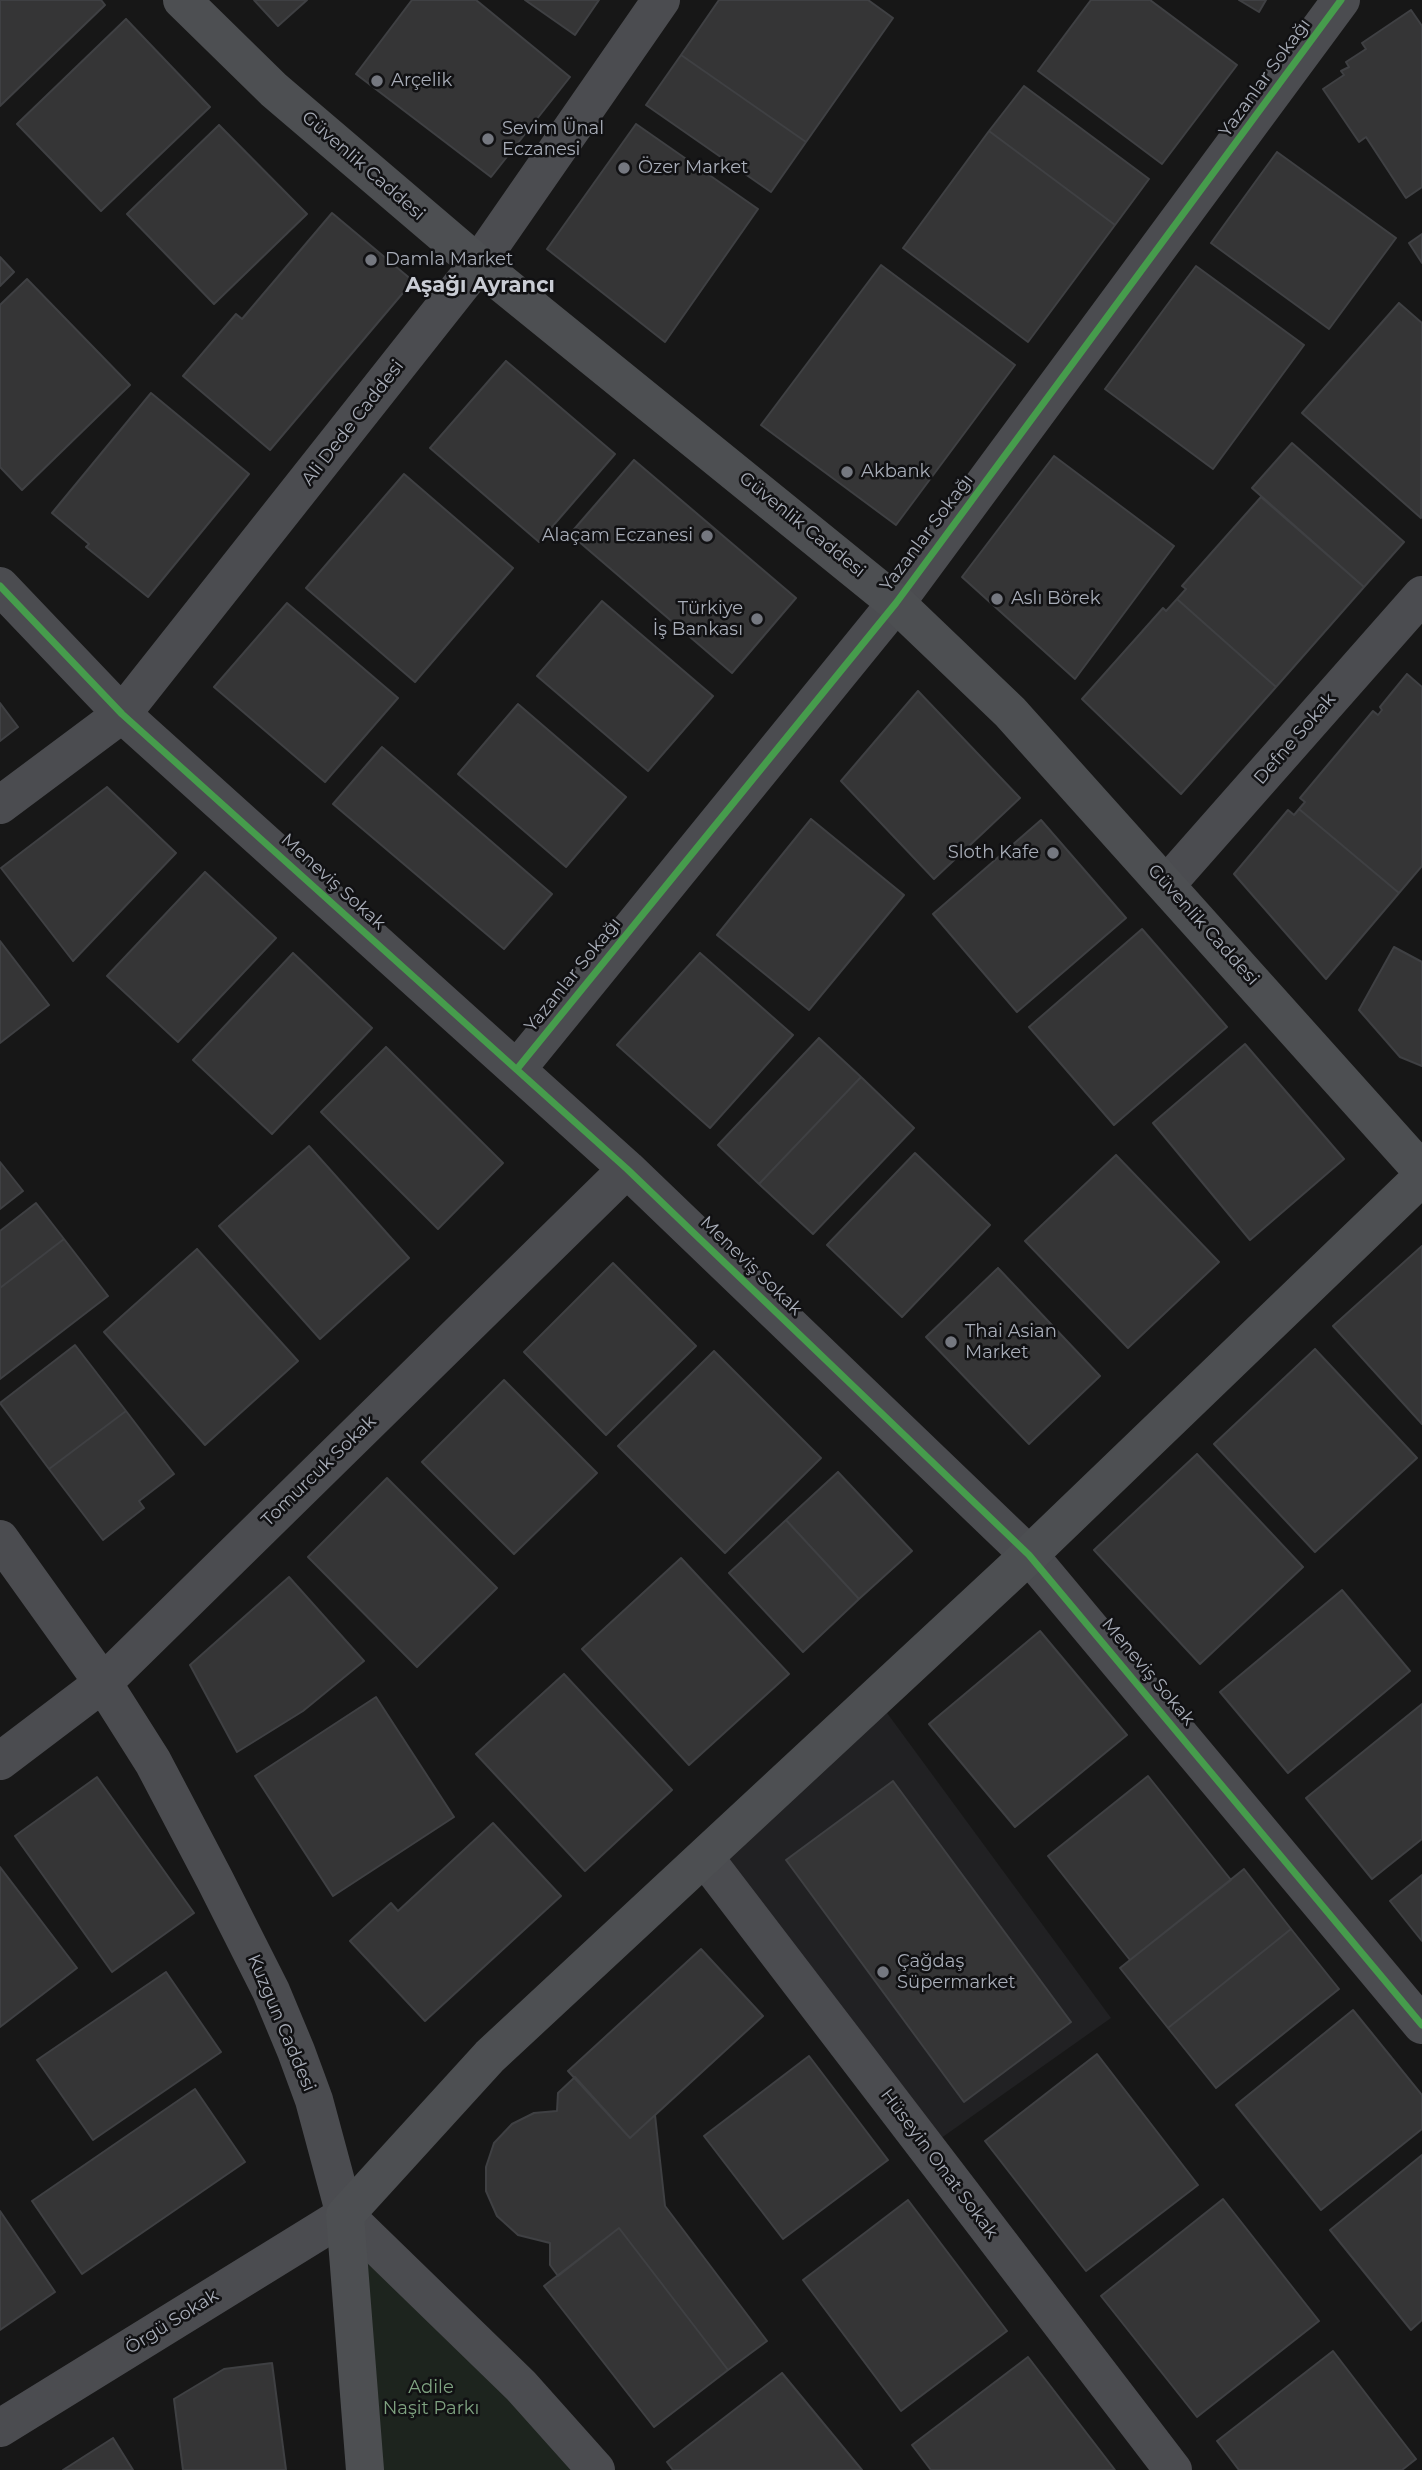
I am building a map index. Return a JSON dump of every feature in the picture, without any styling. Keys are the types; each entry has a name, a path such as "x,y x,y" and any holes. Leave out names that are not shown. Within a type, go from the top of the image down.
{"main road":[{"name":"Güvenlik Caddesi","path":"182,0 274,89 478,264 896,603 1010,712 1422,1171"},
{"path":"365,2470 345,2215 490,2056 1029,1555 1422,1177"}],"street":[{"name":"Ali Dede Caddesi","path":"0,805 122,714 478,264 661,0"},
{"name":"Yazanlar Sokağı","path":"517,1069 896,603 1341,0"},
{"name":"Meneviş Sokak","path":"0,586 122,714 627,1169 1029,1555 1422,2025"},
{"name":"Defne Sokak","path":"1167,884 1422,595"},
{"name":"Tomurcuk Sokak","path":"0,1761 103,1683 627,1169"},
{"name":"Kuzgun Caddesi","path":"0,1539 103,1683 153,1762 271,1991 314,2100 345,2215"},
{"name":"Hüseyin Onat Sokak","path":"705,1858 1173,2470"},
{"name":"Örgü Sokak","path":"0,2428 345,2215"},
{"path":"345,2215 521,2386 596,2470"}],"shaded area":[{"path":"876,1698 1111,2018 927,2148 705,1858"}],"green space":[{"name":"Adile Naşit Parkı","path":"345,2215 596,2470 365,2470"}],"building":[{"path":"0,0 101,0 105,5 0,106"},
{"path":"254,0 307,0 278,26"},
{"path":"412,0 476,0 570,77 491,177 356,74"},
{"path":"525,0 599,0 575,35"},
{"path":"719,0 868,0 893,18 806,142 681,55"},
{"path":"1091,0 1150,0 1237,65 1162,164 1038,71"},
{"path":"1239,0 1266,0 1259,12"},
{"path":"1411,10 1422,26 1422,187 1406,198 1366,137 1359,142 1323,89 1344,75 1341,71 1349,67 1346,62 1366,49 1362,43"},
{"path":"126,19 210,107 101,211 17,124"},
{"path":"681,55 806,142 771,192 646,105"},
{"path":"1024,86 1149,179 1115,225 989,131"},
{"path":"636,124 758,209 665,342 547,249"},
{"path":"219,125 307,214 214,304 127,214"},
{"path":"989,131 1115,225 1028,342 903,248"},
{"path":"1277,152 1396,238 1329,329 1211,243"},
{"path":"332,213 413,281 270,450 183,376 236,314 242,319"},
{"path":"1422,234 1422,263 1409,243"},
{"path":"0,257 14,272 0,286"},
{"path":"881,265 1015,365 896,525 761,425"},
{"path":"1196,266 1304,345 1213,469 1105,389"},
{"path":"27,279 130,385 22,490 0,467 0,305"},
{"path":"1399,303 1422,323 1421,518 1302,413"},
{"path":"506,361 615,454 539,542 430,448"},
{"path":"151,393 249,474 148,597 86,547 89,544 52,513"},
{"path":"1292,443 1404,542 1364,587 1252,488"},
{"path":"1054,456 1174,546 1075,679 962,577"},
{"path":"634,460 796,598 732,673 570,534"},
{"path":"404,474 513,568 415,682 306,588"},
{"path":"1261,497 1364,587 1276,687 1177,599 1186,589 1182,586"},
{"path":"1177,599 1276,687 1181,794 1082,699 1163,608 1166,611"},
{"path":"602,601 713,696 648,771 537,676"},
{"path":"287,603 398,698 325,782 214,687"},
{"path":"1407,674 1422,687 1422,866 1399,893 1299,809 1305,802 1300,798 1373,711 1378,715 1382,710 1380,707"},
{"path":"918,691 1020,798 934,879 841,781"},
{"path":"0,703 18,727 0,741"},
{"path":"518,704 626,797 566,867 458,774"},
{"path":"382,747 552,894 504,949 333,804"},
{"path":"107,787 176,853 73,961 1,868"},
{"path":"1299,809 1399,893 1326,979 1234,874 1288,810 1294,815"},
{"path":"811,819 904,895 809,1010 717,935"},
{"path":"1041,820 1126,918 1017,1012 933,914"},
{"path":"205,872 276,938 178,1042 107,976"},
{"path":"1142,929 1227,1027 1114,1125 1029,1027"},
{"path":"0,941 49,1005 0,1043"},
{"path":"1394,947 1422,962 1422,1066 1400,1057 1359,1010"},
{"path":"293,953 372,1028 272,1134 193,1060"},
{"path":"700,953 793,1035 710,1128 617,1045"},
{"path":"819,1038 861,1077 759,1184 718,1145"},
{"path":"1245,1044 1344,1159 1250,1240 1153,1123"},
{"path":"386,1047 503,1163 438,1229 321,1112"},
{"path":"861,1077 914,1128 813,1234 759,1184"},
{"path":"309,1146 409,1258 320,1339 219,1226"},
{"path":"915,1153 990,1225 902,1317 827,1245"},
{"path":"1116,1155 1219,1262 1128,1348 1025,1241"},
{"path":"0,1162 23,1191 0,1209"},
{"path":"36,1203 64,1239 0,1288 0,1231"},
{"path":"64,1239 108,1296 0,1379 0,1288"},
{"path":"1422,1246 1422,1424 1333,1326"},
{"path":"197,1249 298,1361 205,1445 104,1332"},
{"path":"613,1263 696,1346 606,1435 524,1352"},
{"path":"998,1268 1100,1376 1029,1444 926,1337"},
{"path":"75,1345 126,1411 49,1469 0,1403"},
{"path":"1315,1349 1417,1458 1315,1552 1214,1444"},
{"path":"714,1351 821,1458 725,1553 618,1446"},
{"path":"504,1380 597,1473 514,1554 422,1462"},
{"path":"126,1411 174,1474 139,1501 144,1508 103,1540 49,1469"},
{"path":"1197,1454 1303,1567 1200,1664 1094,1550"},
{"path":"838,1472 912,1551 859,1599 786,1520"},
{"path":"387,1478 497,1588 417,1667 308,1557"},
{"path":"786,1520 859,1599 803,1652 729,1573"},
{"path":"681,1558 789,1674 689,1765 582,1649"},
{"path":"289,1577 364,1661 303,1711 237,1752 190,1665"},
{"path":"1342,1590 1410,1671 1288,1773 1220,1692"},
{"path":"1040,1631 1127,1735 1015,1827 929,1724"},
{"path":"564,1674 672,1790 585,1871 476,1754"},
{"path":"376,1697 454,1817 333,1896 255,1776"},
{"path":"1422,1704 1422,1839 1372,1879 1306,1798"},
{"path":"1148,1776 1231,1880 1130,1960 1048,1856"},
{"path":"97,1777 194,1913 112,1972 15,1836"},
{"path":"893,1781 1071,2022 964,2102 786,1860"},
{"path":"493,1823 561,1896 425,2021 350,1941 391,1903 398,1911"},
{"path":"0,1867 77,1968 0,2027"},
{"path":"1244,1869 1291,1929 1168,2028 1120,1968"},
{"path":"1422,1875 1422,1941 1390,1901"},
{"path":"1291,1929 1339,1989 1216,2088 1168,2028"},
{"path":"701,1949 763,2016 630,2138 568,2071"},
{"path":"166,1972 221,2052 93,2140 37,2060"},
{"path":"1353,2010 1422,2095 1422,2129 1321,2210 1236,2105"},
{"path":"1097,2054 1198,2185 1086,2271 985,2141"},
{"path":"809,2056 888,2160 783,2239 704,2136"},
{"path":"575,2077 630,2138 655,2115 665,2206 767,2341 728,2370 619,2228 558,2276 550,2265 550,2243 518,2235 497,2216 486,2191 486,2167 494,2143 512,2124 534,2113 557,2111 558,2093"},
{"path":"195,2089 245,2162 82,2274 32,2201"},
{"path":"1422,2155 1422,2320 1411,2330 1330,2230"},
{"path":"1223,2199 1319,2321 1197,2417 1101,2296"},
{"path":"908,2200 1007,2331 901,2411 803,2280"},
{"path":"0,2211 55,2292 0,2330"},
{"path":"619,2228 728,2370 654,2427 544,2286"},
{"path":"1333,2351 1416,2459 1402,2470 1239,2470 1217,2441"},
{"path":"1028,2357 1115,2470 931,2470 912,2445"},
{"path":"272,2363 286,2470 183,2470 174,2399 224,2369"},
{"path":"782,2373 862,2470 673,2470 667,2462"},
{"path":"113,2438 133,2470 63,2470"}],"cycle path":[{"path":"517,1069 896,603 1341,0"},
{"path":"0,586 122,714 627,1169 1029,1555 1422,2025"}],"place":[{"name":"Arçelik","path":"377,81"},
{"name":"Sevim Ünal Eczanesi","path":"488,139"},
{"name":"Özer Market","path":"624,168"},
{"name":"Damla Market","path":"371,260"},
{"name":"Akbank","path":"847,472"},
{"name":"Alaçam Eczanesi","path":"707,536"},
{"name":"Aslı Börek","path":"997,599"},
{"name":"Türkiye İş Bankası","path":"757,619"},
{"name":"Sloth Kafe","path":"1053,853"},
{"name":"Thai Asian Market","path":"951,1342"},
{"name":"Çağdaş Süpermarket","path":"883,1972"}],"district":[{"name":"Aşağı Ayrancı","path":"480,286"}]}
